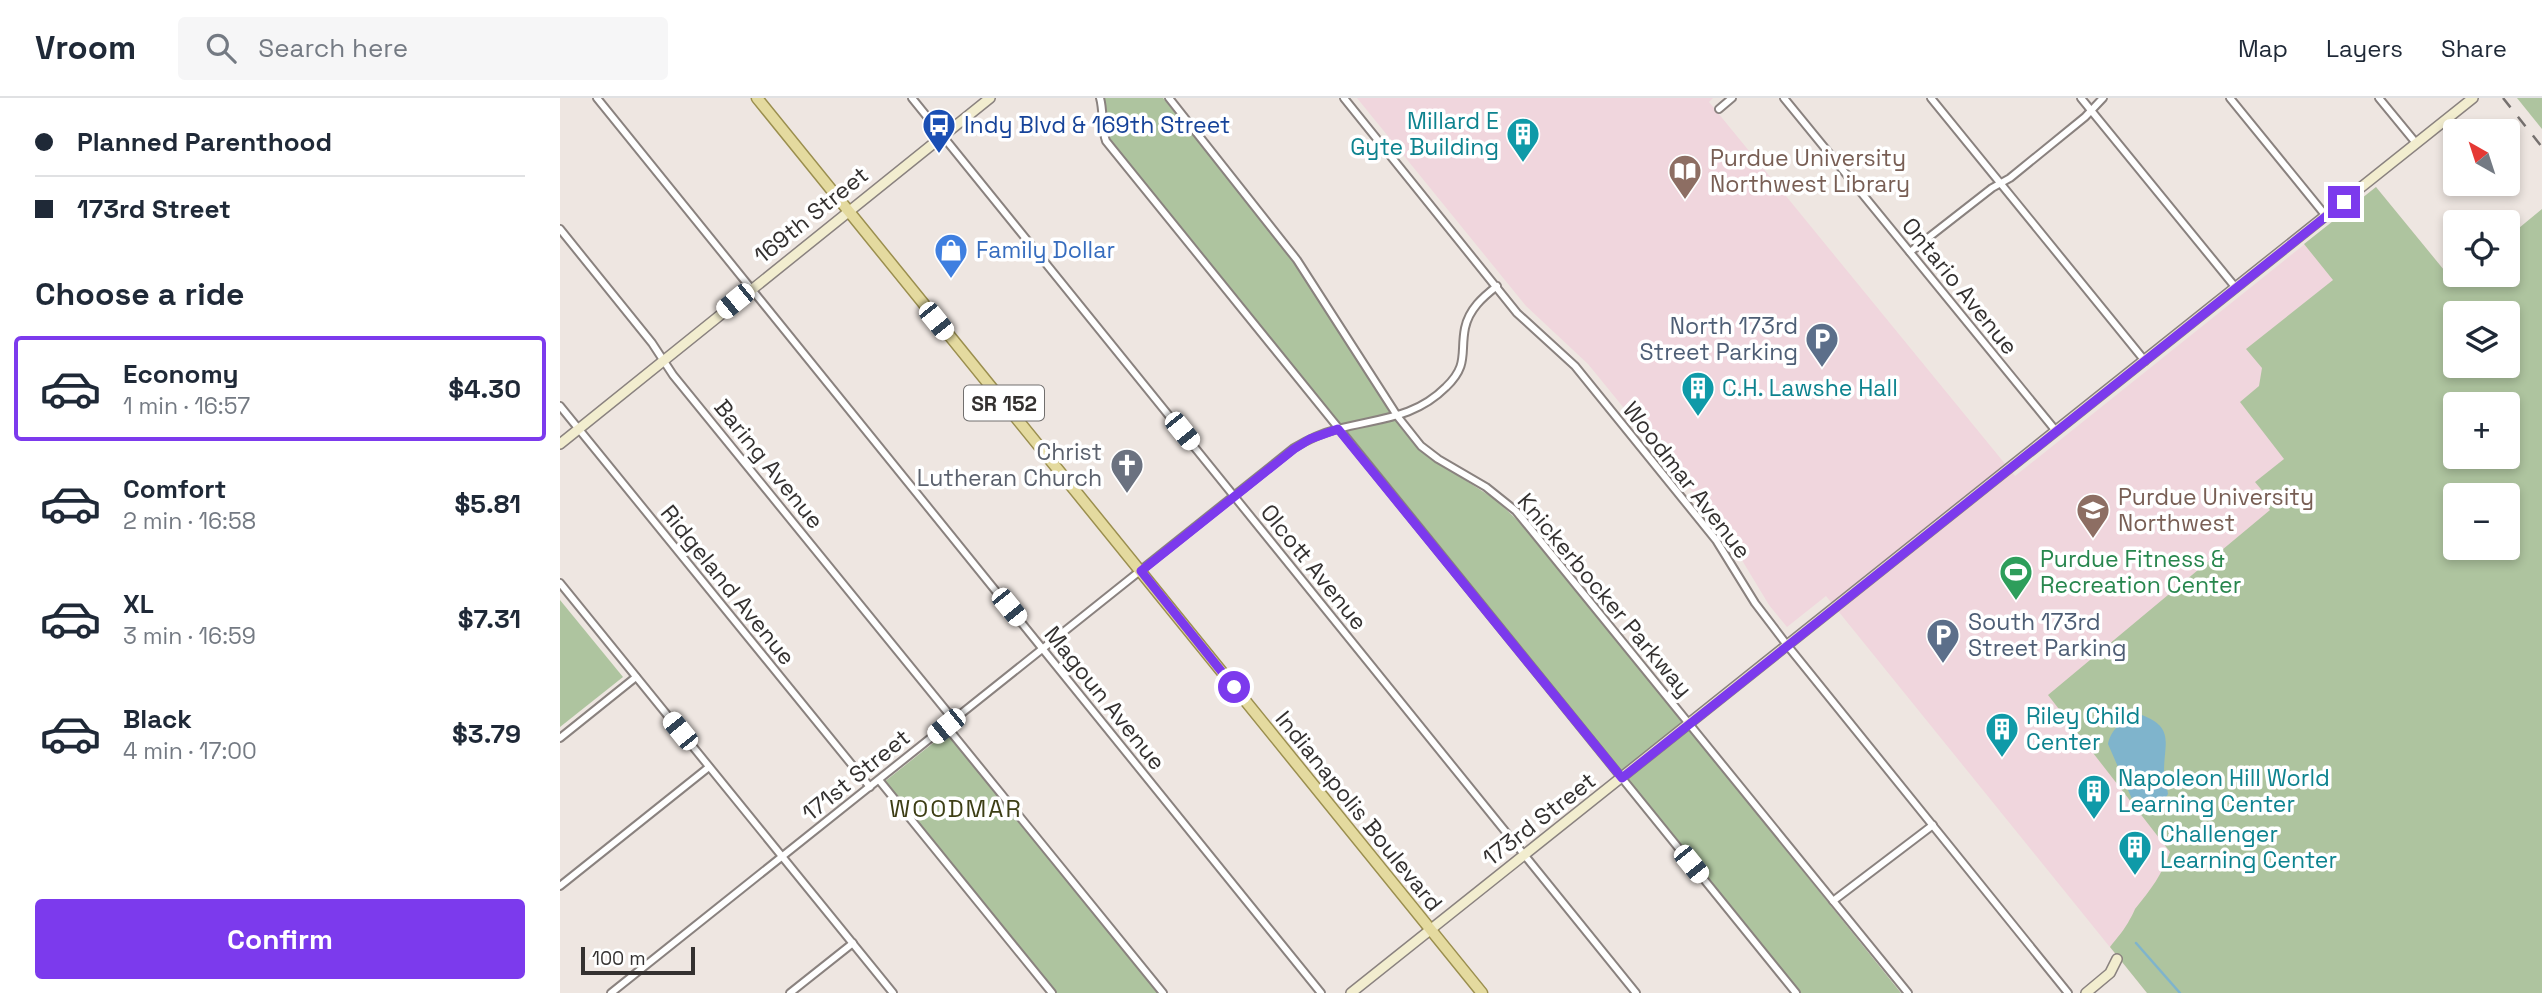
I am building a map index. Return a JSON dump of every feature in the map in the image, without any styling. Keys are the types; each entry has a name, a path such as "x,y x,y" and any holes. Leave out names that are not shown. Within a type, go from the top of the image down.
{"main road":[{"name":"Indianapolis Boulevard","path":"757,98 1482,993"}],"street":[{"name":"Magoun Avenue","path":"597,98 1321,993"},
{"name":"Olcott Avenue","path":"912,98 1636,993"},
{"name":"169th Street","path":"560,444 990,98"},
{"path":"1100,98 1101,127 1106,141 1796,993"},
{"name":"Knickerbocker Parkway","path":"1169,98 1297,260 1398,416 1421,446 1486,487 1516,511 1908,993"},
{"name":"Woodmar Avenue","path":"1344,98 1528,324 1575,366 1716,540 1755,603 1787,645 2068,993"},
{"path":"1719,109 1732,98"},
{"name":"Ontario Avenue","path":"1784,98 2056,431"},
{"path":"1931,98 2145,361"},
{"path":"2081,98 2236,288"},
{"path":"1910,252 2057,140 2103,98"},
{"path":"2230,98 2326,216"},
{"path":"2379,98 2416,143"},
{"name":"173rd Street","path":"1351,993 2473,98"},
{"name":"Baring Avenue","path":"560,229 953,719"},
{"name":"171st Street","path":"611,993 1294,449 1310,439 1338,429 1398,416 1425,403 1447,386 1462,365 1465,328 1471,312 1480,300 1497,286"},
{"name":"Ridgeland Avenue","path":"560,406 870,787"},
{"path":"560,583 893,993"},
{"path":"560,738 636,677"},
{"path":"946,726 1163,993"},
{"path":"560,886 709,767"},
{"path":"878,780 1052,993"},
{"path":"1833,901 1933,825"},
{"path":"790,993 853,943"},
{"path":"2086,993 2110,973 2117,959"}],"shaded area":[{"name":"Purdue University Northwest","path":"1357,98 1713,98 1709,102 2015,476 2376,187 2443,269 2443,287 2510,287 2511,301 2443,301 2443,378 2514,378 2515,392 2443,392 2443,469 2518,469 2519,483 2443,483 2443,560 2520,560 2520,504 2542,993 2147,993 1826,596 1787,627 1769,605 1725,532 1588,364 1526,306"}],"green space":[{"path":"1104,98 1163,98 1307,275 1403,431 1422,452 1496,500 1528,530 1901,993 1799,993 1109,139"},
{"path":"2517,98 2542,98 2542,129"},
{"path":"2376,187 2443,269 2443,287 2520,287 2520,227 2542,209 2542,993 2147,993 2110,947 2156,882 2170,852 2048,695 2270,510 2260,498 2265,494 2255,482 2284,459 2240,402 2259,386 2262,368 2246,349 2333,280 2304,244"},
{"path":"560,600 623,677 560,727"},
{"path":"947,732 1158,993 1055,993 884,782"}],"water":[{"path":"2142,715 2159,725 2166,744 2164,774 2168,794 2152,801 2147,808 2132,799 2108,744 2112,733 2120,724"}],"waterway":[{"path":"2136,943 2180,993"}],"railway":[{"path":"2503,98 2542,147"}],"place":[{"name":"Indy Blvd & 169th Street","path":"939,155"},
{"name":"Millard E Gyte Building","path":"1523,164"},
{"name":"Purdue University Northwest Library","path":"1685,201"},
{"name":"Family Dollar","path":"951,280"},
{"name":"North 173rd Street Parking","path":"1822,369"},
{"name":"C.H. Lawshe Hall","path":"1698,418"},
{"name":"Christ Lutheran Church","path":"1127,495"},
{"name":"Purdue University Northwest","path":"2093,540"},
{"name":"Purdue Fitness & Recreation Center","path":"2016,602"},
{"name":"South 173rd Street Parking","path":"1943,665"},
{"name":"Riley Child Center","path":"2002,759"},
{"name":"Napoleon Hill World Learning Center","path":"2094,821"},
{"name":"Challenger Learning Center","path":"2135,877"}],"district":[{"name":"WOODMAR","path":"956,808"}],"route":[{"path":"1234,687 1141,571 1294,449 1310,439 1338,429 1622,778 2344,202"}]}
